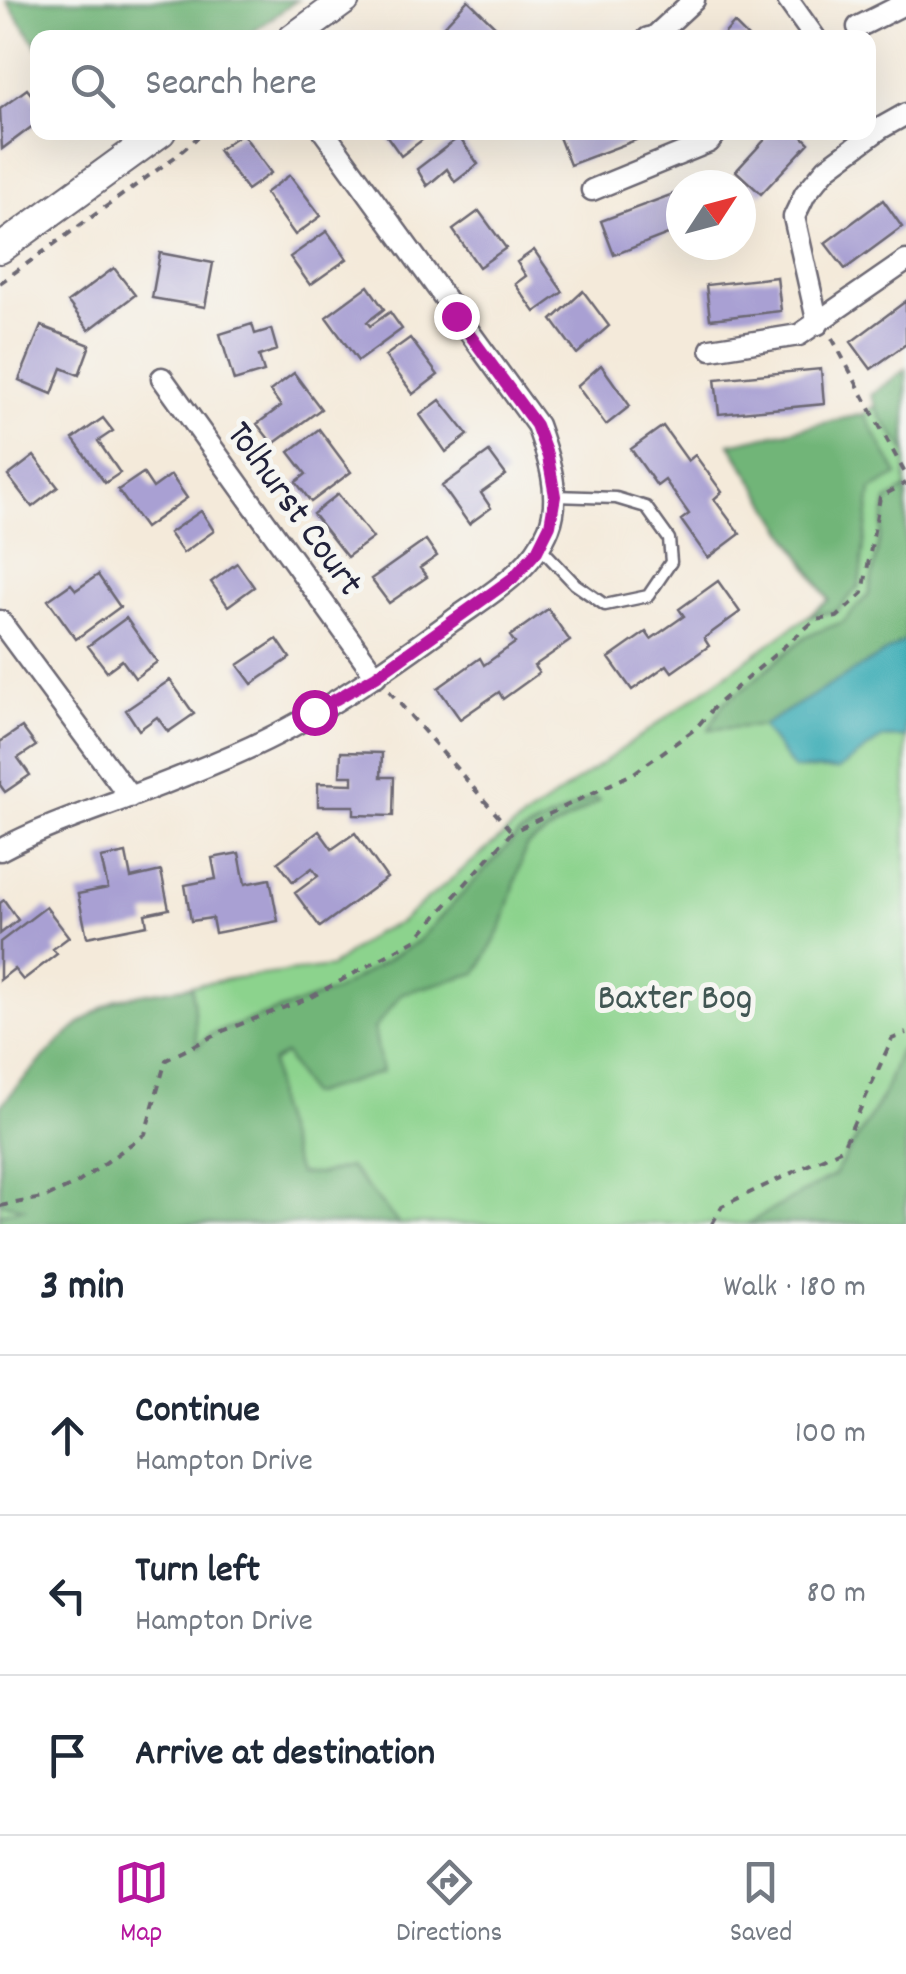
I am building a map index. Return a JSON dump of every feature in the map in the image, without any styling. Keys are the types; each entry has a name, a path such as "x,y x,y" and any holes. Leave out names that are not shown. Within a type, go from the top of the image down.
{"street":[{"path":"304,30 345,0"},
{"path":"662,30 694,0"},
{"path":"788,0 809,30"},
{"path":"858,27 906,3"},
{"path":"876,119 906,114"},
{"path":"0,249 151,140"},
{"path":"0,850 34,831 254,746 376,676 513,578 540,546 550,525 555,496 548,457 536,425 330,140"},
{"path":"592,190 700,140"},
{"path":"818,324 794,217 805,194 854,140"},
{"path":"711,349 799,336 906,261"},
{"name":"Tolhurst Court","path":"162,378 376,676"},
{"path":"0,621 130,797"}],"lane":[{"path":"540,546 575,584 605,605 648,596 671,562 668,539 646,507 616,498 555,496"}],"path":[{"path":"0,282 195,140"},
{"path":"818,324 830,335 906,475"},
{"path":"0,1206 47,1197 79,1182 144,1134 166,1060 224,1031 312,997 416,940 512,832 634,773 696,729 715,706 815,620 837,616 863,593 880,498 906,483"},
{"path":"376,676 512,832"},
{"path":"712,1224 722,1206 842,1148 892,1040 906,1033"}],"green space":[{"path":"6,0 297,0 256,30 30,30 30,36"},
{"path":"906,369 906,452 880,416 871,395"},
{"name":"Baxter Bog","path":"906,385 906,1224 0,1224 0,1106 86,1020 117,999 235,978 331,967 375,933 399,923 516,825 829,601 730,444 858,418"},
{"path":"864,414 898,475 871,490 859,586 837,611 808,616 829,600 730,444"},
{"path":"906,489 906,640 762,726 709,729 724,702 806,636 843,622 869,594 887,500"},
{"path":"594,797 600,800 526,846 502,927 477,973 402,993 374,1029 382,1072 309,1095 285,1054 272,1062 277,1108 298,1174 321,1174 349,1167 399,1224 0,1224 0,1214 23,1208 0,1202 0,1106 53,1048 99,1010 122,998 192,986 197,1047 210,1034 335,991 417,942 518,835"},
{"path":"906,1044 906,1224 747,1224 834,1175 882,1098 899,1052"}],"water":[{"path":"906,640 906,737 882,738 838,770 793,769 762,726"}],"building":[{"path":"468,0 499,30 444,30"},
{"path":"27,89 30,93 30,128 2,149 0,109"},
{"path":"232,140 247,140 271,173 247,190 218,150"},
{"path":"390,140 422,140 401,156"},
{"path":"455,140 461,140 478,164 455,182 447,169 427,186 417,169"},
{"path":"560,140 636,140 570,165"},
{"path":"765,140 806,140 809,143 761,194 756,189 756,170 737,170"},
{"path":"290,175 321,216 295,235 265,193"},
{"path":"666,197 666,235 614,255 601,221"},
{"path":"883,200 902,227 845,269 825,243"},
{"path":"479,211 506,248 479,267 453,230"},
{"path":"327,231 347,259 310,285 290,257"},
{"path":"534,250 563,292 535,312 515,284 526,276 517,262"},
{"path":"160,253 213,263 205,307 152,298"},
{"path":"114,268 135,295 89,330 68,302"},
{"path":"777,277 781,311 710,319 706,285"},
{"path":"368,286 384,309 367,322 370,326 390,312 402,329 358,361 326,317"},
{"path":"583,291 609,326 577,354 552,320"},
{"path":"906,301 906,344 871,369 851,342"},
{"path":"252,324 255,334 271,329 277,350 259,356 264,372 234,381 220,334"},
{"path":"41,326 90,345 79,375 62,368 52,394 19,380"},
{"path":"410,338 438,375 413,394 385,356"},
{"path":"601,365 630,406 606,425 577,386"},
{"path":"821,369 824,404 719,414 715,379"},
{"path":"294,373 321,409 273,444 257,424 281,406 270,391"},
{"path":"440,400 468,435 446,452 420,415"},
{"path":"103,418 113,431 98,441 120,473 105,483 73,439"},
{"path":"663,426 688,461 695,455 722,492 714,499 740,534 708,558 681,520 689,514 665,480 657,486 631,449"},
{"path":"319,429 351,472 311,502 296,482 306,474 289,452"},
{"path":"489,452 506,475 481,493 491,508 469,524 442,486"},
{"path":"34,456 58,487 32,507 8,476"},
{"path":"143,473 153,488 171,475 187,498 145,528 118,490"},
{"path":"338,494 373,538 347,557 313,514"},
{"path":"201,511 214,531 183,553 169,533"},
{"path":"426,540 437,556 420,568 427,577 389,603 371,579"},
{"path":"237,563 254,587 228,606 211,582"},
{"path":"98,575 120,607 76,639 48,600 71,584 76,590"},
{"path":"718,581 740,612 704,638 709,646 672,672 667,665 632,690 609,658 646,632 651,639 684,616 679,609"},
{"path":"548,609 570,641 534,666 539,673 503,699 499,692 460,719 438,688 480,658 484,665 515,643 510,636"},
{"path":"126,618 157,662 135,678 122,660 107,671 88,646"},
{"path":"277,639 290,658 252,684 238,665"},
{"path":"170,680 194,714 168,732 157,717 139,730 126,710"},
{"path":"22,727 36,746 18,758 30,775 5,792 0,785 0,742"},
{"path":"341,752 382,753 381,777 394,777 393,816 354,815 354,806 318,806 318,783 353,784 353,776 340,776"},
{"path":"319,831 332,849 355,833 387,878 320,927 295,893 318,876 312,868 293,882 278,862"},
{"path":"126,853 131,878 161,871 169,909 145,914 147,925 87,937 78,894 108,888 101,858"},
{"path":"239,853 245,884 270,879 278,921 215,933 212,918 191,921 185,885 216,879 212,858"},
{"path":"4,900 18,920 0,934 0,903"},
{"path":"46,907 69,937 53,949 57,954 23,980 14,969 0,980 0,942"}],"route":[{"path":"314,712 376,676 513,578 537,551 550,525 555,496 548,457 536,425 456,316"}]}
